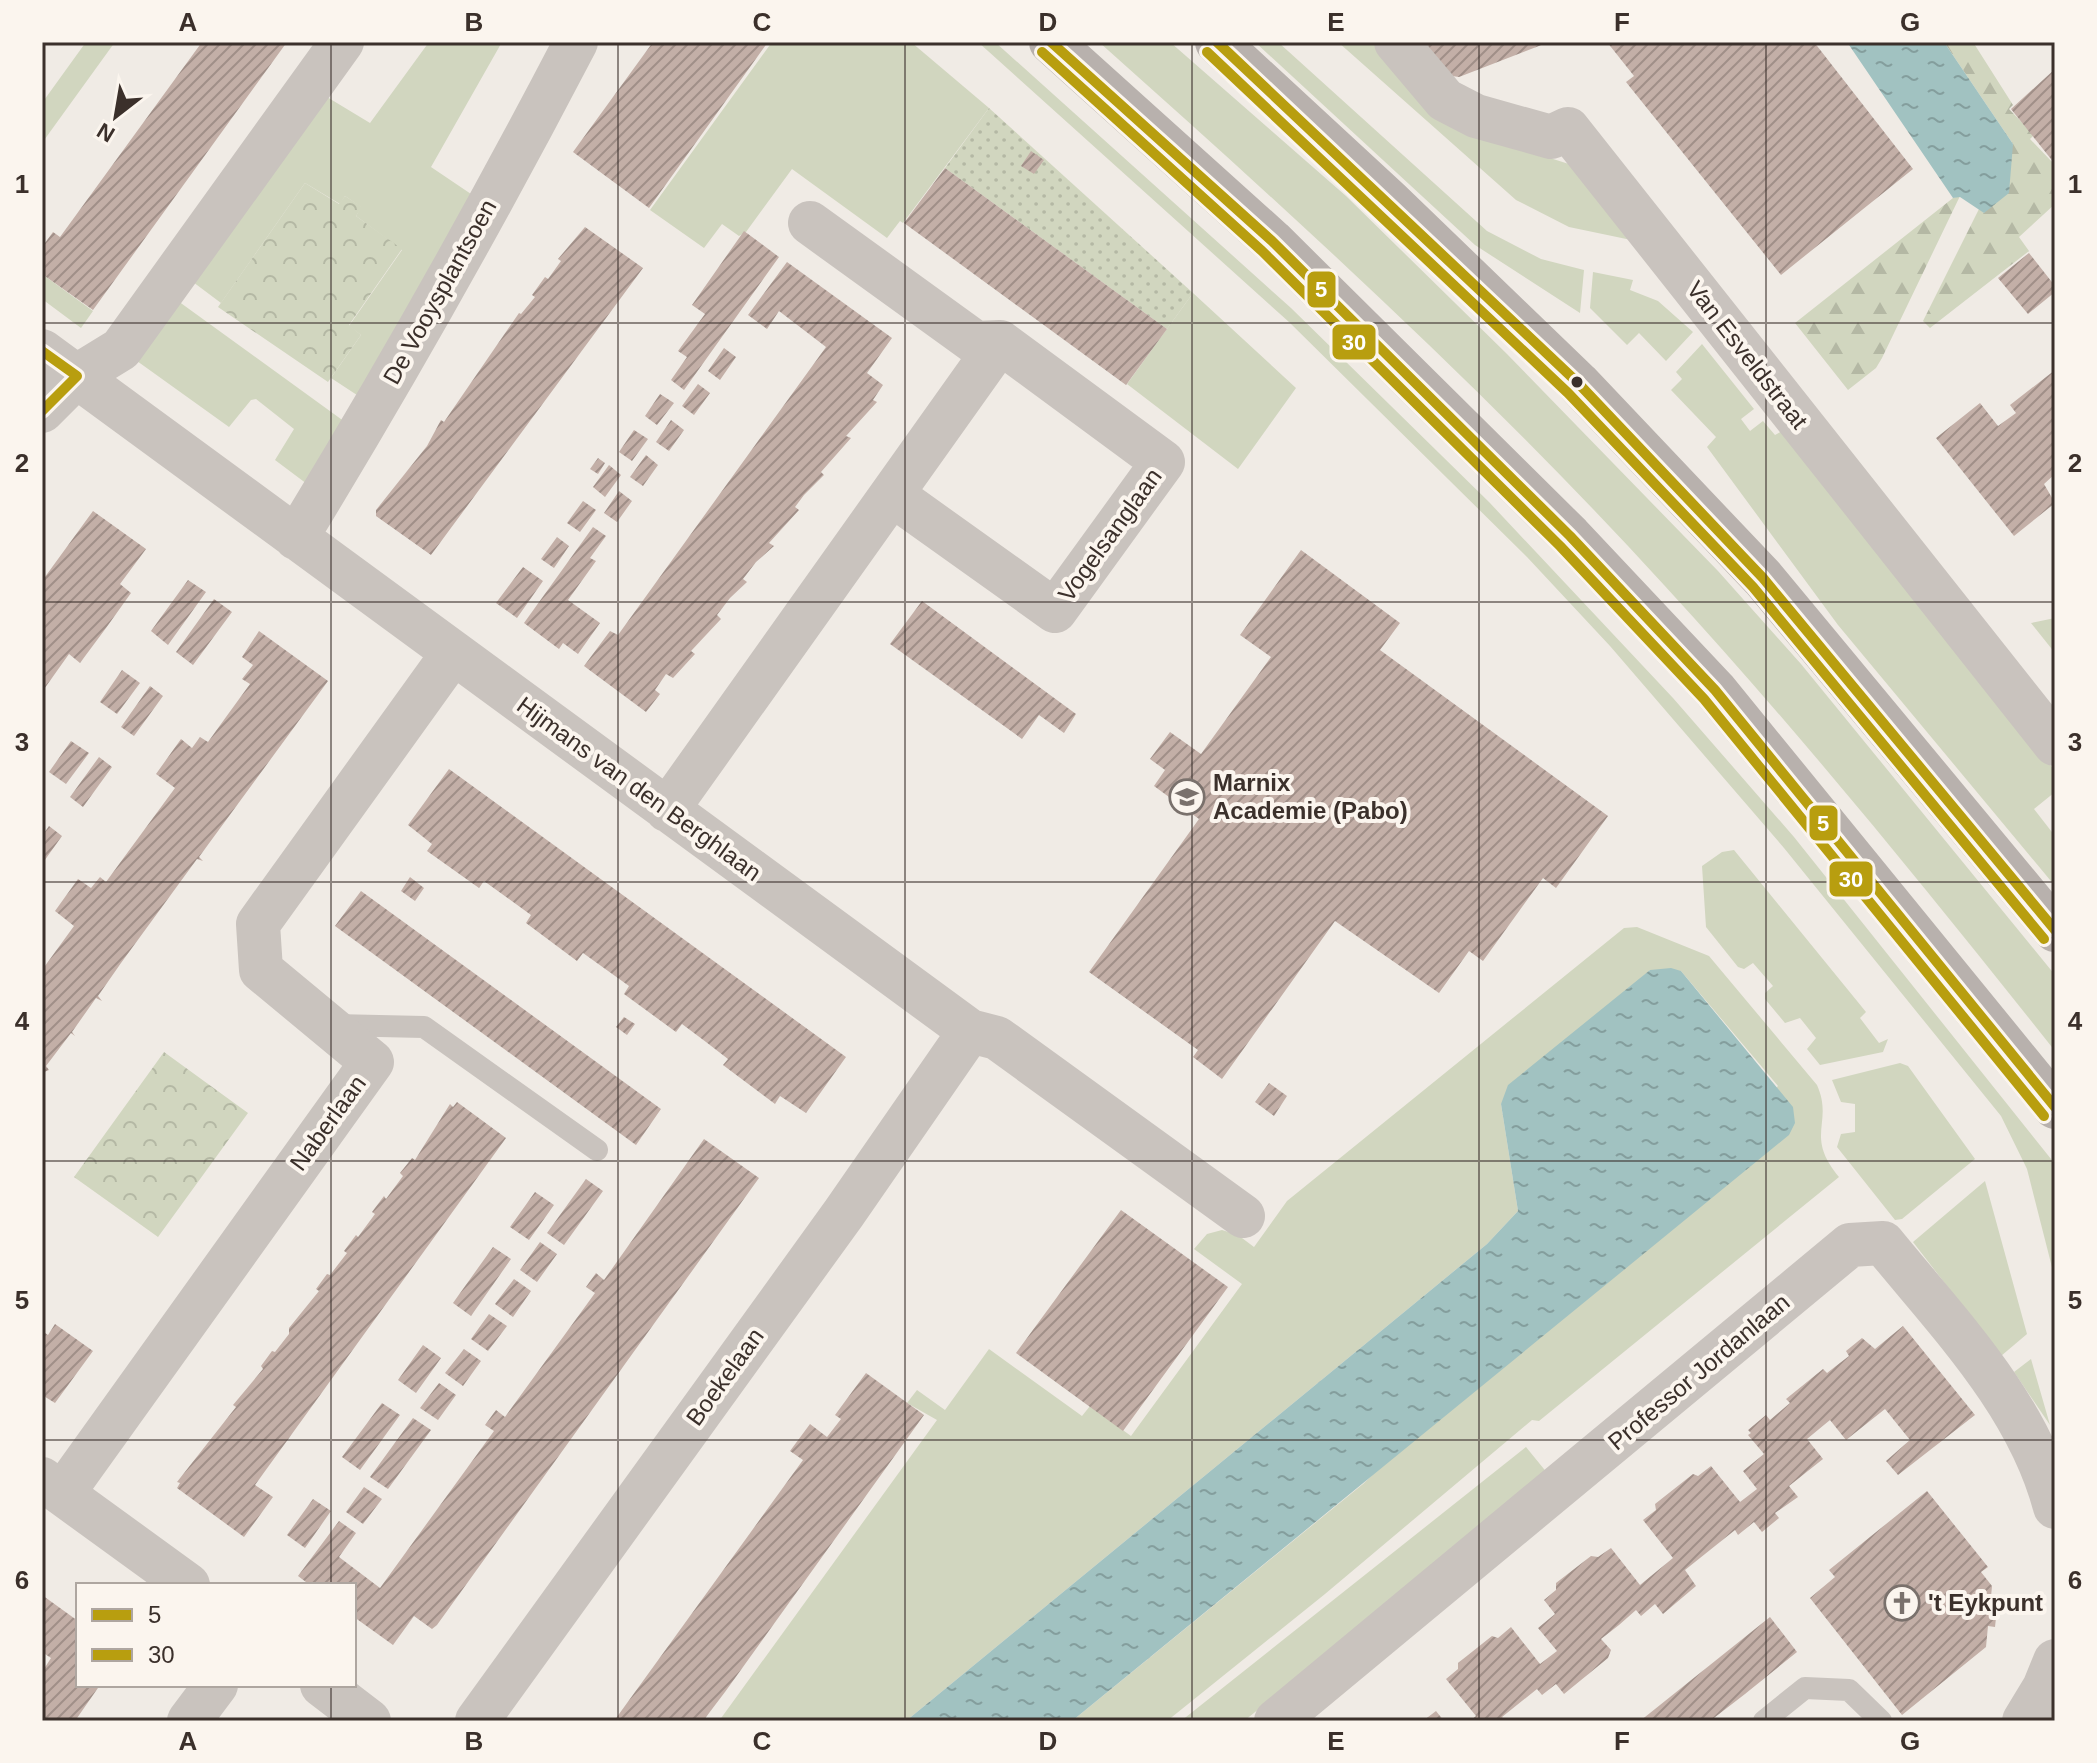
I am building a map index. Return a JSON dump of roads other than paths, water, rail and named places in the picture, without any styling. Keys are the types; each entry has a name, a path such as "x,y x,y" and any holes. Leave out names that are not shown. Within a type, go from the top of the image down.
{"main road":[{"path":"1051,42 1272,241 1601,569 1715,690 2055,1107"},
{"path":"1217,42 1389,201 1578,383 1763,578 2055,930"}],"street":[{"path":"42,411 77,376 121,349 342,42"},
{"name":"De Vooysplantsoen","path":"296,538 374,409 517,156 576,42"},
{"name":"Van Esveldstraat","path":"1396,42 1445,100 1476,116 1551,137 1568,129 2055,744"},
{"name":"Vogelsanglaan","path":"810,223 976,343 1000,342 1163,462 1055,611 894,496"},
{"path":"667,810 894,496 1000,342"},
{"name":"Hijmans van den Berghlaan","path":"42,351 970,1031 997,1038 1243,1216"},
{"name":"Naberlaan","path":"53,1486 372,1062 261,970 258,924 453,653"},
{"name":"Boekelaan","path":"477,1721 844,1213 970,1031"},
{"name":"Professor Jordanlaan","path":"1276,1721 1850,1245 1883,1243 1993,1379 2045,1470 2055,1507"},
{"path":"53,1486 185,1583"},
{"path":"2024,1721 2055,1661"},
{"path":"189,1721 214,1687"},
{"path":"325,1687 369,1721"}],"lane":[{"path":"328,1025 424,1027 597,1150"},
{"path":"1764,1721 1805,1688 1849,1690 1881,1721"}],"water":[{"path":"1847,42 1944,42 2013,144 2009,193 1984,213 1960,197 1953,198"},
{"path":"1671,968 1681,971 1793,1107 1795,1123 1789,1135 1072,1721 906,1721 1487,1244 1518,1211 1501,1104 1508,1085 1650,970"}],"place":[{"name":"Marnix Academie (Pabo)","path":"1187,797"},
{"name":"'t Eykpunt","path":"1902,1603"}]}
